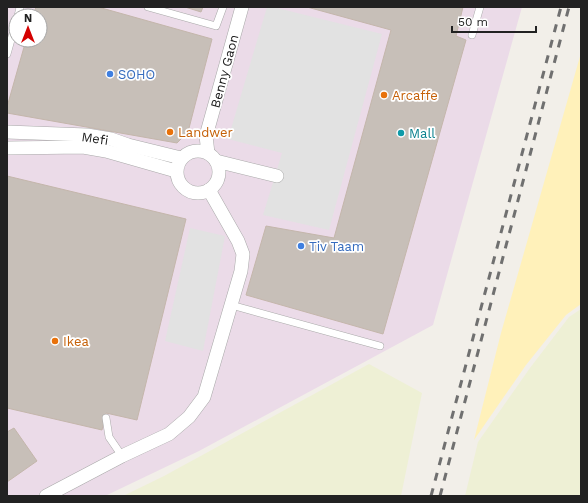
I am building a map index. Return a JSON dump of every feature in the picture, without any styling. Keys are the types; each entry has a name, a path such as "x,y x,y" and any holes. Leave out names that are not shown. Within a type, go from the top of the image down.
{"street":[{"name":"Benny Gaon","path":"193,151 206,136 242,7"},
{"name":"Mefi","path":"7,132 87,135 110,139 181,158"},
{"name":"Benny Gaon","path":"206,136 215,162"},
{"name":"Mefi","path":"7,148 83,147 106,151 176,171"},
{"path":"215,162 218,179 215,186 209,190 197,194 190,192 180,184 176,171 181,158 193,151 198,150 215,162 236,170 253,169 277,176"},
{"path":"46,496 122,456 169,434 189,417 204,397 241,271 242,254 232,229 209,190"}],"lane":[{"path":"148,7 216,26 223,7"},
{"path":"472,35 480,7"},
{"path":"231,306 380,346"},
{"path":"106,418 109,437 122,456"}],"shaded area":[{"path":"7,7 522,7 433,325 199,451 105,496 7,496"},
{"path":"267,7 273,7 382,34 329,230 263,215 282,153 228,139"},
{"path":"190,228 225,236 203,351 165,341"}],"green space":[{"path":"581,309 581,496 465,496 478,442 530,368 569,317"},
{"path":"369,364 422,393 401,496 123,496 164,476"}],"sand":[{"path":"581,53 581,304 566,315 526,365 474,440 501,333"}],"building":[{"name":"SOHO","path":"98,7 212,39 188,132 177,143 7,113 7,107 24,48 48,48 48,8 36,8"},
{"path":"185,7 203,7 201,12"},
{"name":"Mall","path":"307,7 463,7 456,36 466,40 383,334 246,295 266,226 334,238 391,30"},
{"path":"7,176 186,219 137,420 106,413 102,430 7,408"},
{"path":"14,428 37,461 7,482 7,432"}],"railway":[{"path":"431,496 561,7"},
{"path":"440,496 569,7"}],"place":[{"name":"SOHO","path":"110,74"},
{"name":"Arcaffe","path":"384,95"},
{"name":"Landwer","path":"170,132"},
{"name":"Mall","path":"401,133"},
{"name":"Tiv Taam","path":"301,246"},
{"name":"Ikea","path":"55,341"}]}
